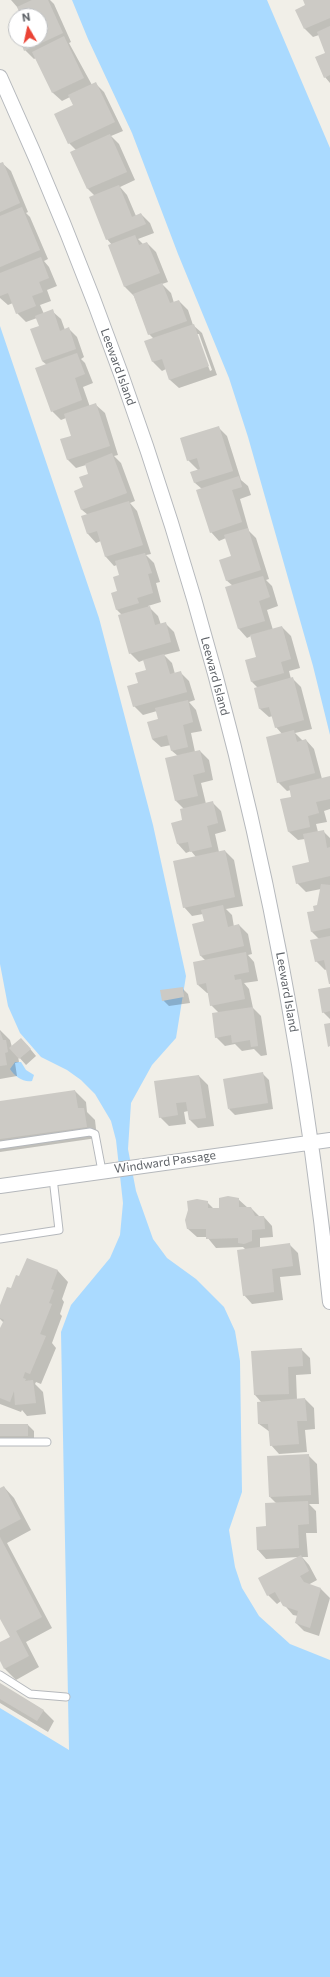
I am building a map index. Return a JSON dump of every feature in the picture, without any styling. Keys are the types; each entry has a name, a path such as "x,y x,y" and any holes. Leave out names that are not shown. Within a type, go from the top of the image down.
{"street":[{"name":"Leeward Island","path":"0,77 73,246 122,376 184,567 220,691 258,842 288,992 311,1142 330,1302"},
{"name":"Windward Passage","path":"0,1186 330,1140"}],"lane":[{"path":"0,1145 90,1132 95,1134 108,1170"},
{"path":"0,1239 59,1230 53,1178"},
{"path":"0,1442 47,1442"},
{"path":"0,1675 30,1694 66,1697"}],"water":[{"path":"72,0 267,0 330,148 330,735 313,666 248,437 229,378 178,254 132,133 88,39"},
{"path":"0,326 99,618 153,825 186,976 176,1038 152,1065 131,1103 128,1149 136,1191 153,1239 167,1258 196,1279 224,1307 235,1331 240,1361 242,1492 229,1530 235,1567 242,1588 259,1616 290,1644 330,1660 330,1977 0,1977 0,1708 69,1750 61,1332 71,1305 110,1258 120,1235 123,1203 116,1140 111,1121 95,1094 81,1080 67,1070 41,1057 20,1033 8,1006 0,964"},
{"path":"15,1062 21,1062 26,1070 34,1075 32,1081 23,1080 14,1074 10,1069"}],"building":[{"path":"32,0 48,0 63,33 48,40 48,8 17,7"},
{"path":"303,0 330,0 330,18 304,29 295,10 305,5"},
{"path":"330,26 330,75 324,78 315,57 325,53 317,32"},
{"path":"64,36 84,78 52,93 32,52 40,48 48,48 48,44"},
{"path":"23,48 30,48 24,51"},
{"path":"96,82 115,122 68,144 54,114 73,105 68,95"},
{"path":"110,134 127,172 87,189 70,152"},
{"path":"3,162 20,203 0,212 0,163"},
{"path":"119,185 132,217 141,213 146,224 106,240 89,197"},
{"path":"22,207 40,250 0,267 0,216"},
{"path":"135,235 139,245 147,242 160,273 124,287 108,245"},
{"path":"41,257 49,278 39,282 43,292 32,296 36,306 16,314 8,293 0,296 0,273"},
{"path":"162,283 170,303 179,300 187,321 148,335 133,294"},
{"path":"53,309 60,331 69,327 76,349 42,361 30,329 39,326 35,316"},
{"path":"194,324 209,366 169,380 162,359 152,362 144,341"},
{"path":"77,353 85,374 75,378 82,400 51,412 35,368"},
{"path":"96,403 110,446 67,460 60,439 71,436 64,414"},
{"path":"219,426 233,471 194,483 190,472 200,469 197,458 187,461 180,438"},
{"path":"112,453 127,493 81,510 74,491 83,487 79,477 88,474 85,464"},
{"path":"239,476 242,487 232,490 242,522 210,533 196,490"},
{"path":"129,501 143,545 105,557 97,531 87,534 81,516"},
{"path":"248,528 261,570 226,581 219,560 231,556 224,535"},
{"path":"145,553 152,573 148,574 153,593 137,598 139,603 116,610 111,593 117,591 113,577 119,575 115,561"},
{"path":"263,576 270,597 259,601 265,621 238,629 225,587"},
{"path":"150,606 155,625 166,622 171,642 129,654 118,615"},
{"path":"282,626 291,659 281,662 284,673 251,682 245,660 256,657 250,635"},
{"path":"164,654 170,674 181,671 187,692 133,707 127,686 138,683 135,673 146,670 143,660"},
{"path":"293,677 304,720 275,728 269,707 259,709 254,688"},
{"path":"188,700 193,722 183,725 188,747 171,751 167,735 152,739 147,722 158,719 155,708"},
{"path":"294,730 297,742 306,739 315,773 277,783 266,737"},
{"path":"200,750 205,772 193,775 198,796 175,801 165,758"},
{"path":"330,776 330,799 316,802 319,813 308,816 310,827 288,832 280,799 291,797 289,786"},
{"path":"213,801 218,823 207,826 212,847 190,852 188,842 177,844 171,823 182,820 180,809"},
{"path":"324,830 327,848 330,847 330,876 296,884 292,866 309,862 303,834"},
{"path":"225,850 235,897 183,908 173,861"},
{"path":"321,884 330,885 330,928 311,932 307,912 314,911 313,906 317,905"},
{"path":"223,905 228,927 239,924 244,946 200,956 192,924 204,921 201,910"},
{"path":"330,936 329,984 324,960 315,962 310,940"},
{"path":"246,952 249,972 234,975 235,980 241,979 245,999 210,1006 206,983 197,985 193,962"},
{"path":"183,987 184,997 162,1001 160,990"},
{"path":"330,987 330,1011 322,1013 318,989"},
{"path":"253,1007 258,1046 251,1047 250,1040 232,1043 231,1035 215,1038 212,1013"},
{"path":"330,1023 330,1046 328,1047 324,1024"},
{"path":"0,1031 3,1040 6,1040 8,1052 5,1053 7,1065 0,1066"},
{"path":"21,1038 31,1049 19,1059 9,1048"},
{"path":"263,1072 268,1103 228,1109 223,1079"},
{"path":"199,1075 206,1118 189,1120 186,1102 176,1103 178,1115 159,1118 154,1081"},
{"path":"75,1090 78,1108 84,1108 87,1127 0,1139 0,1101"},
{"path":"228,1196 239,1198 239,1207 251,1207 255,1216 264,1216 265,1229 252,1230 252,1241 244,1244 238,1243 238,1238 206,1239 206,1229 187,1229 185,1220 188,1210 187,1201 197,1199 208,1201 208,1208 219,1208 219,1198"},
{"path":"290,1243 293,1266 272,1269 274,1292 243,1296 237,1250"},
{"path":"27,1258 58,1270 51,1289 54,1290 49,1303 52,1304 40,1334 46,1336 30,1374 25,1372 23,1378 26,1379 25,1381 33,1380 36,1403 15,1405 14,1391 10,1402 0,1398 0,1328 4,1320 0,1318 0,1305 7,1287 11,1288 16,1275 19,1276"},
{"path":"302,1348 303,1366 288,1367 289,1394 254,1395 251,1351"},
{"path":"305,1398 307,1421 297,1421 299,1444 270,1446 268,1424 258,1424 257,1402"},
{"path":"0,1424 28,1424 28,1436 0,1436"},
{"path":"309,1454 311,1495 269,1497 267,1456"},
{"path":"4,1486 21,1519 0,1530 0,1488"},
{"path":"308,1501 309,1524 298,1525 299,1548 257,1550 256,1527 266,1526 265,1503"},
{"path":"0,1537 42,1617 16,1631 29,1656 4,1669 0,1661 0,1642 10,1637 0,1619"},
{"path":"301,1555 309,1571 300,1576 304,1582 321,1588 310,1628 295,1623 298,1611 283,1606 275,1592 267,1596 258,1578"},
{"path":"0,1683 44,1710 37,1721 0,1699"}]}
